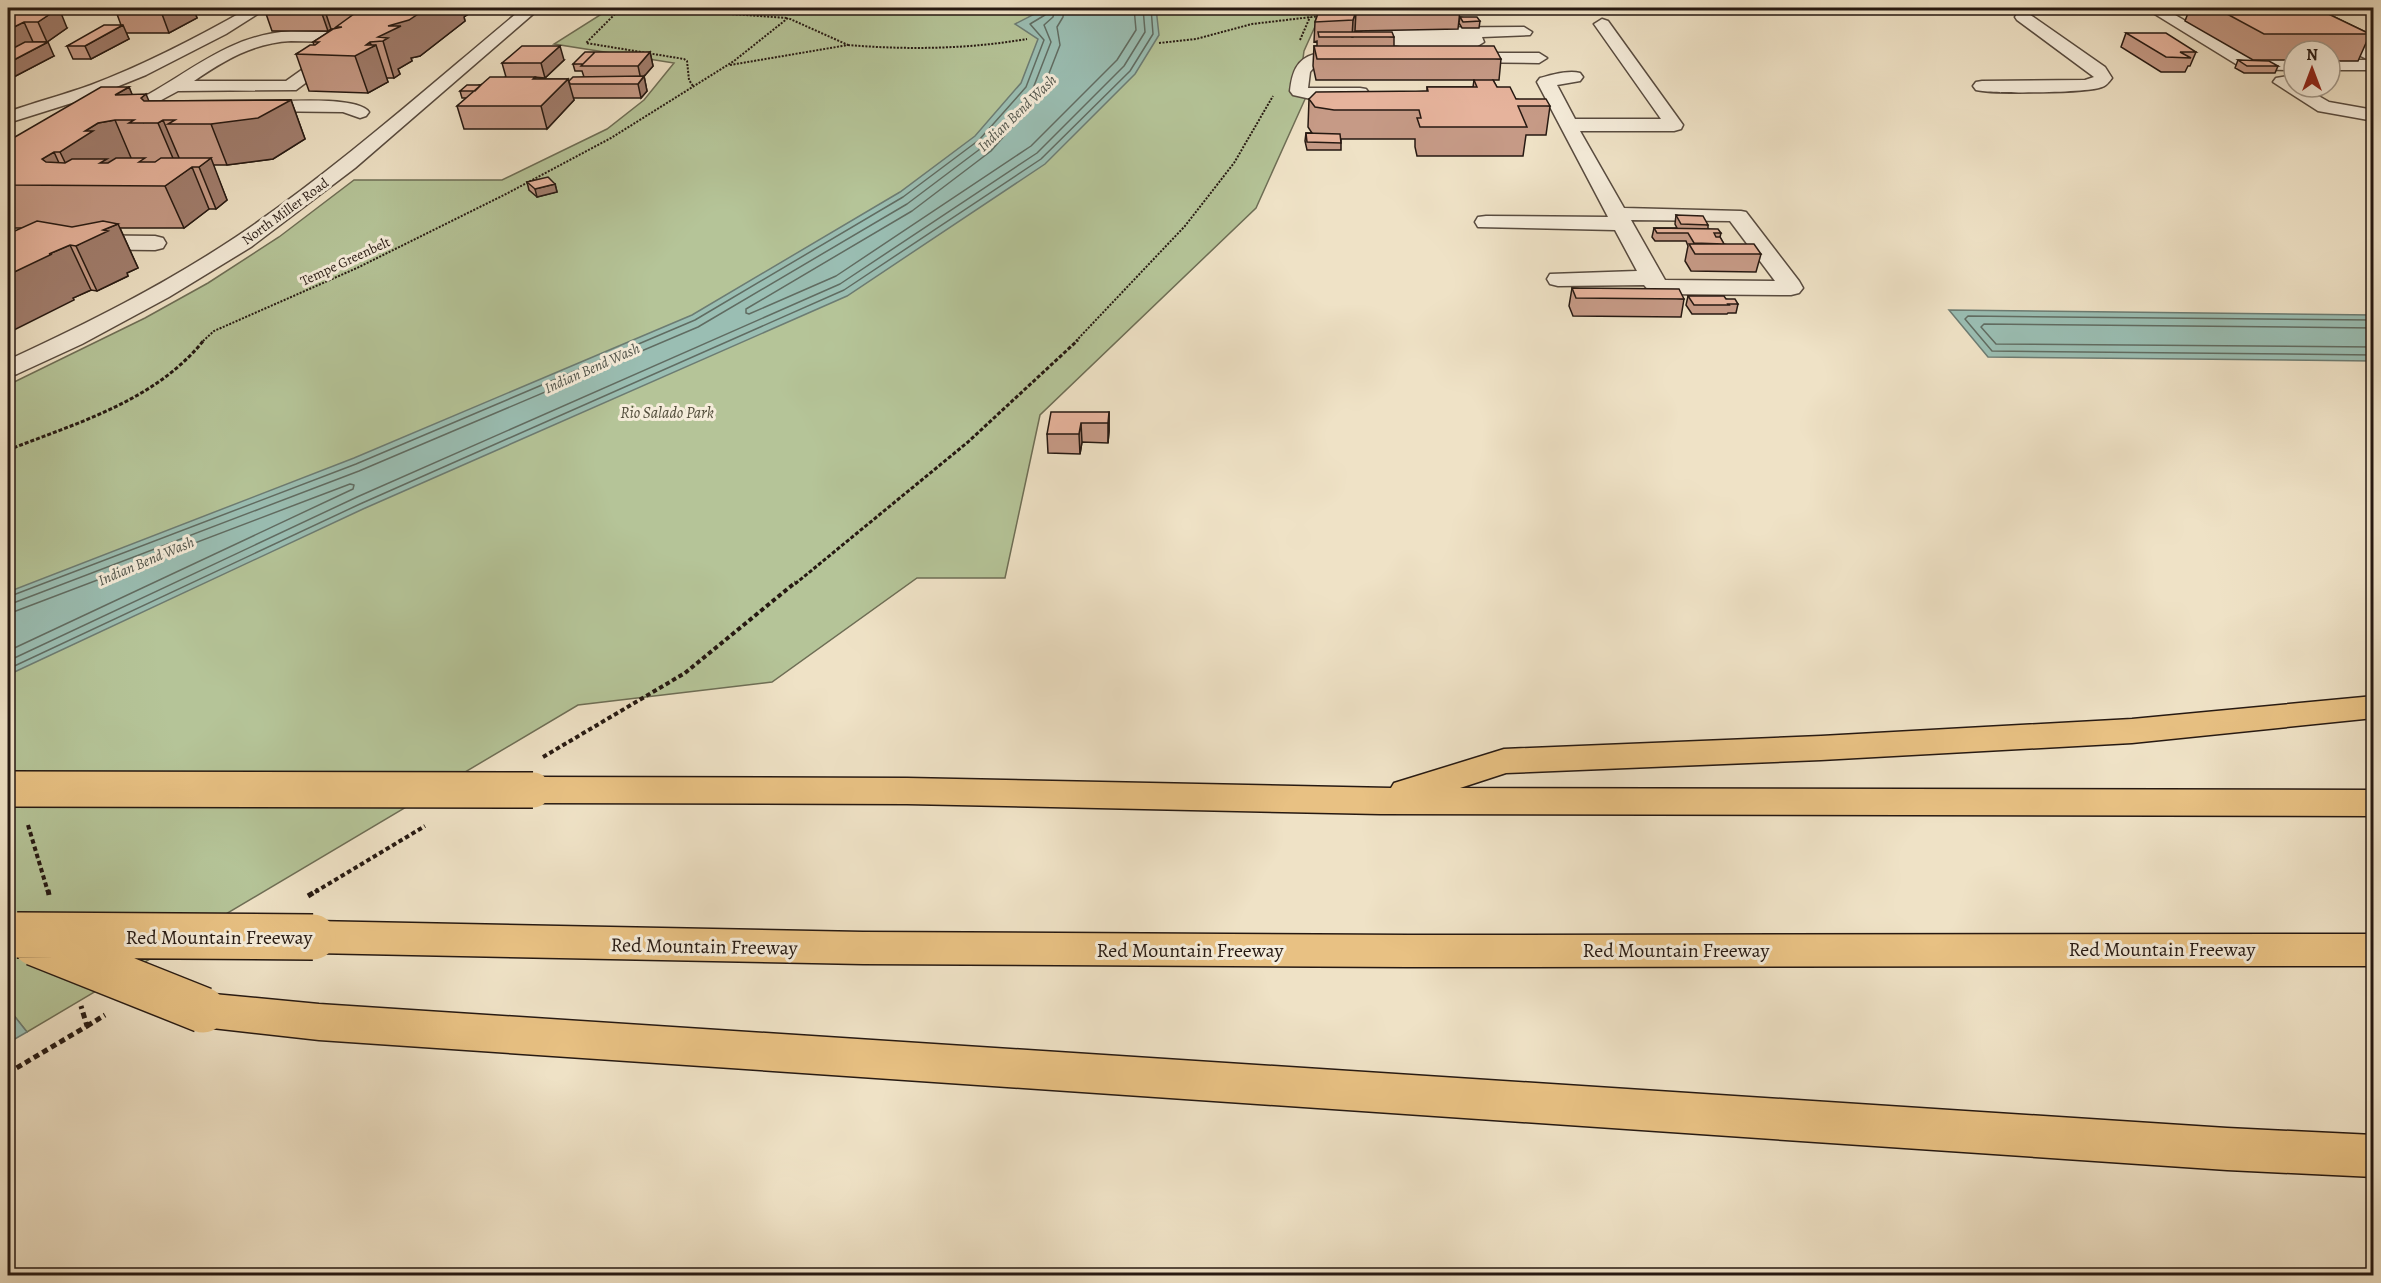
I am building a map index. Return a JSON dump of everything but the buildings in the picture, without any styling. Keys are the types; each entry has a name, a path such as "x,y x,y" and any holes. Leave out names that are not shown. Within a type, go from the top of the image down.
{"highway":[{"path":"1380,801 1504,761 1821,748 2132,731 2373,707"},
{"path":"8,789 537,774 907,791 1380,801 2373,803"},
{"path":"12,935 203,1010 319,1022 2215,1148 2373,1156"},
{"name":"Red Mountain Freeway","path":"12,935 313,937 886,948 1396,951 2373,950"}],"street":[{"path":"8,118 133,75 215,34 259,8"},
{"name":"North Miller Road","path":"8,369 73,339 161,292 243,242 339,171 532,8"},
{"path":"2153,8 2250,65 2282,65"},
{"path":"2272,8 2373,56"},
{"path":"1513,13 1539,58"},
{"path":"1982,86 2085,85 2098,83 2103,78 2099,71 2023,17"},
{"path":"1569,125 1674,125 1602,24"},
{"path":"1471,32 1476,42 1370,42 1368,33 1379,32 1471,32 1524,32"},
{"path":"94,126 143,104 171,86 223,54 253,42 275,38 358,38 290,86 171,86"},
{"path":"277,56 304,38"},
{"path":"1379,93 1303,93 1299,91 1300,75 1308,61 1315,59 1539,58 1574,77 1546,82 1619,219 1656,285 1662,288 1785,289 1791,286 1738,217 1734,215 1619,219 1486,222"},
{"path":"2342,65 2373,65"},
{"path":"231,86 258,68"},
{"path":"133,75 189,75"},
{"path":"2342,75 2373,76"},
{"path":"2311,99 2324,107 2373,116"},
{"path":"48,105 113,116 160,114"},
{"path":"245,115 294,125 311,112 332,116 408,112"},
{"path":"8,263 18,251 61,242 155,243"},
{"path":"1558,279 1652,278"}],"path":[{"path":"686,8 695,11 788,18 848,45"},
{"path":"620,9 586,43 684,59 687,61 689,81 693,86"},
{"path":"1159,43 1196,39 1252,24 1329,15"},
{"path":"1296,49 1306,21 1310,17"},
{"name":"Tempe Greenbelt","path":"8,450 113,407 159,383 178,369 193,354 204,338 214,331 357,268 516,189 611,138 727,65 788,18"},
{"path":"727,65 848,45 880,48 984,45 1010,44 1027,39"},
{"path":"537,774 685,673 968,442 1031,385 1102,316 1185,226 1234,163 1277,88"},
{"path":"304,898 427,825"},
{"path":"87,1026 108,1014"}],"green space":[{"name":"Rio Salado Park","path":"611,8 1345,8 1317,22 1304,51 1302,66 1306,97 1256,208 1040,415 1005,578 917,578 772,682 578,705 27,1032 8,1008 8,385 145,318 208,283 279,237 354,180 502,180 607,129 644,100 674,63 554,44"}],"water":[{"name":"Indian Bend Wash","path":"1046,8 1156,8 1159,35 1135,74 1045,164 847,296 363,509 8,675 8,592 354,458 692,315 900,192 975,136 1021,83 1038,39 1015,24"},
{"path":"1949,310 2373,315 2373,361 1988,357"},
{"path":"8,1008 27,1032 8,1043"}]}
